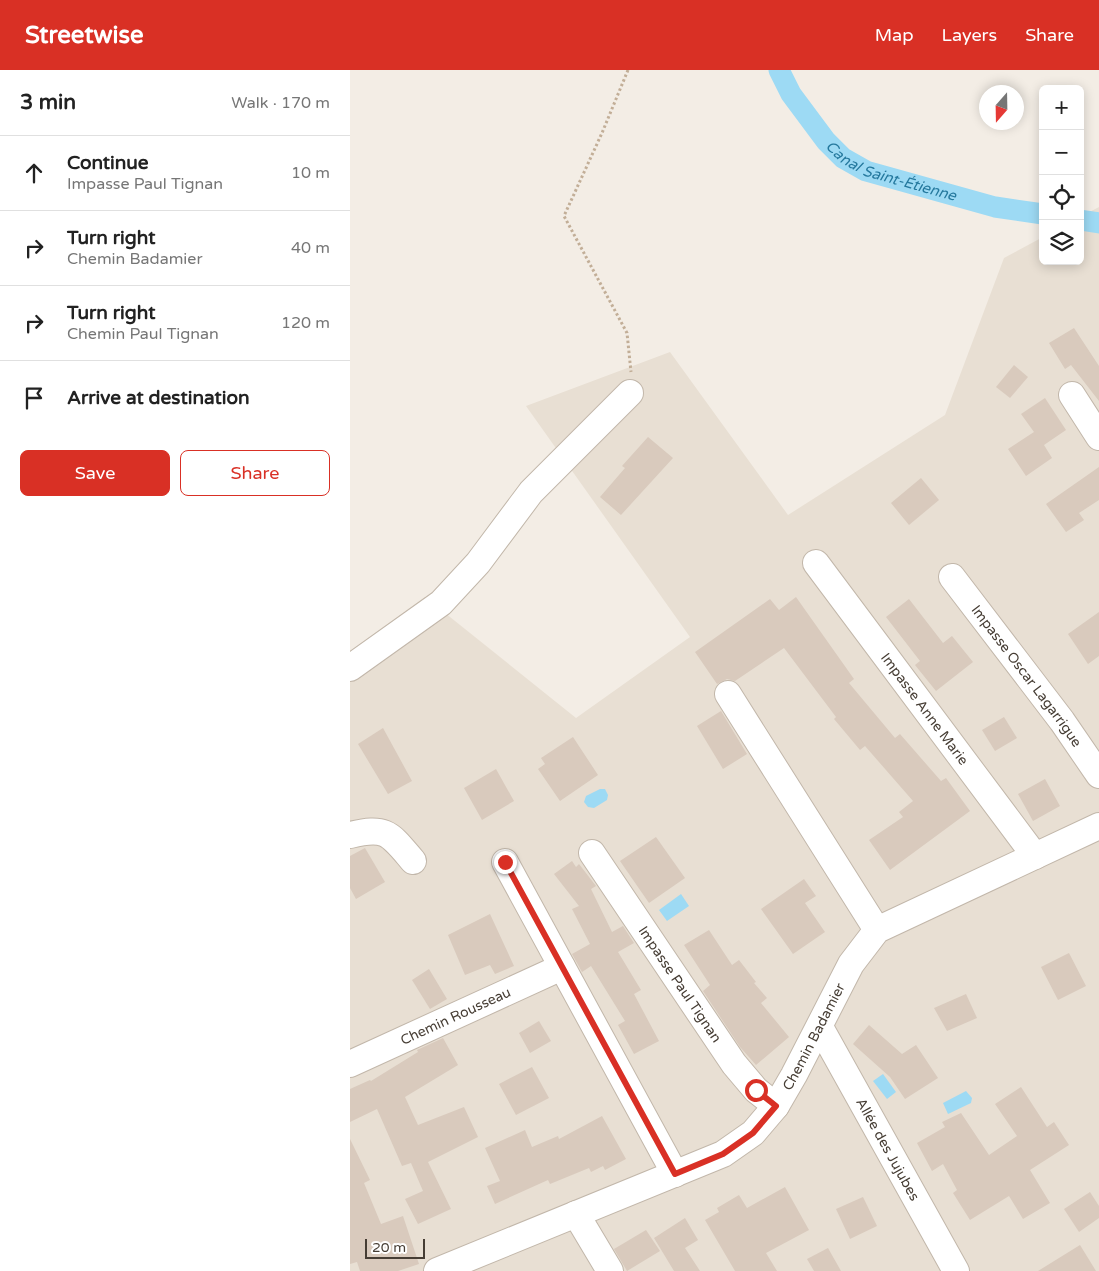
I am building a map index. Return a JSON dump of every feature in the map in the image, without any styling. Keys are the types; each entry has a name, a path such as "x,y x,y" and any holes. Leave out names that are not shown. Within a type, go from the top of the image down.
{"street":[{"path":"350,668 441,603 478,563 531,492 630,393"},
{"path":"1072,395 1099,437"},
{"name":"Impasse Anne Marie","path":"816,563 1035,856"},
{"name":"Impasse Oscar Lagarrigue","path":"952,577 1062,721 1099,775"},
{"path":"728,694 877,930"},
{"name":"Chemin Badamier","path":"437,1271 723,1154 753,1133 776,1106 820,1027 851,964 877,930 1099,826"},
{"path":"350,836 372,830 391,836 414,861"},
{"name":"Impasse Paul Tignan","path":"592,853 734,1064 756,1090 776,1106"},
{"path":"505,862 675,1174"},
{"name":"Chemin Rousseau","path":"350,1064 562,967"},
{"name":"Allée des Jujubes","path":"820,1027 956,1271"},
{"path":"576,1214 610,1271"}],"path":[{"path":"628,70 564,216 627,332 632,363 630,393"}],"shaded area":[{"path":"1099,207 1099,1271 350,1271 350,651 425,597 576,718 690,637 526,406 670,352 788,515 945,415 1004,258 1039,239 1039,265 1084,265 1084,215"}],"water":[{"path":"600,789 605,789 608,795 607,800 594,808 588,807 584,802 586,796"},
{"path":"681,894 689,906 667,921 659,910"},
{"path":"883,1074 896,1092 887,1099 873,1081"},
{"path":"966,1091 972,1098 971,1103 948,1114 943,1103"}],"building":[{"path":"1074,328 1099,366 1099,401 1071,365 1065,369 1049,343"},
{"path":"1014,365 1028,377 1010,398 996,387"},
{"path":"1045,398 1066,430 1044,445 1052,458 1026,476 1008,449 1034,432 1021,414"},
{"path":"648,437 673,458 621,515 600,497 625,468 622,466"},
{"path":"1099,467 1099,500 1079,513 1084,520 1066,532 1046,504"},
{"path":"921,478 939,500 909,525 891,503"},
{"path":"796,597 854,679 849,683 895,738 900,734 941,781 946,778 970,811 890,870 869,840 903,817 899,812 913,801 865,746 860,750 834,719 836,717 784,648 735,681 727,679 717,684 695,652 770,599 779,610"},
{"path":"909,599 943,643 952,636 973,662 936,691 915,665 920,661 886,617"},
{"path":"1099,612 1099,656 1088,664 1068,634"},
{"path":"721,711 747,754 723,769 697,726"},
{"path":"1004,717 1017,738 995,751 982,730"},
{"path":"383,728 412,781 388,794 358,744"},
{"path":"573,737 598,775 560,801 538,769 545,764 541,758"},
{"path":"496,769 514,801 482,820 464,788"},
{"path":"1045,779 1060,806 1033,821 1018,794"},
{"path":"656,837 685,878 649,903 620,861"},
{"path":"365,848 385,882 356,899 350,888 350,856"},
{"path":"572,861 576,867 579,864 596,886 591,889 612,932 623,926 634,943 618,952 641,990 634,994 659,1041 634,1054 618,1025 625,1021 591,966 582,972 572,954 590,944 572,909 579,906 554,874"},
{"path":"804,879 816,896 805,903 825,932 793,954 761,909"},
{"path":"490,914 514,966 495,974 490,965 465,975 448,935"},
{"path":"709,930 732,965 739,960 756,982 754,983 767,998 761,1003 789,1037 756,1065 740,1047 703,991 710,985 684,945"},
{"path":"1069,953 1086,986 1058,1000 1041,967"},
{"path":"429,969 447,999 430,1009 412,980"},
{"path":"966,994 977,1018 947,1031 934,1008"},
{"path":"539,1021 551,1041 530,1053 519,1033"},
{"path":"869,1025 902,1054 916,1045 938,1078 905,1099 890,1077 853,1044"},
{"path":"443,1038 458,1065 405,1097 418,1125 464,1107 478,1137 428,1162 451,1209 418,1224 405,1199 423,1191 411,1163 402,1166 377,1109 350,1122 350,1089 371,1081 418,1052 417,1050"},
{"path":"532,1067 549,1098 516,1115 499,1084"},
{"path":"1021,1087 1047,1127 1054,1122 1069,1145 1030,1170 1050,1203 1023,1219 1009,1196 970,1220 953,1193 957,1190 943,1164 932,1171 917,1143 945,1127 942,1122 961,1113 989,1155 1017,1136 995,1104"},
{"path":"602,1116 626,1159 605,1170 603,1166 591,1172 589,1168 550,1184 548,1180 495,1204 487,1186 500,1181 485,1148 525,1130 532,1147 558,1136 559,1139"},
{"path":"350,1139 370,1180 364,1183 381,1224 403,1216 419,1264 398,1271 360,1271 357,1262 350,1264"},
{"path":"785,1187 809,1230 766,1253 777,1271 735,1271 705,1220 719,1212 717,1208 739,1195 747,1208"},
{"path":"1090,1192 1099,1206 1099,1218 1079,1232 1064,1209"},
{"path":"863,1197 877,1226 850,1239 836,1209"},
{"path":"685,1218 698,1240 685,1248 700,1271 674,1271 654,1238"},
{"path":"646,1230 660,1251 627,1271 614,1249"},
{"path":"1080,1245 1096,1271 1038,1271"},
{"path":"828,1248 841,1271 814,1271 807,1259"}],"waterway":[{"name":"Canal Saint-Étienne","path":"779,70 791,94 826,141 843,158 866,171 995,207 1039,213"},
{"name":"Canal Saint-Étienne","path":"1084,221 1099,223"}],"route":[{"path":"505,862 675,1174 723,1154 753,1133 776,1106 756,1090"}]}
